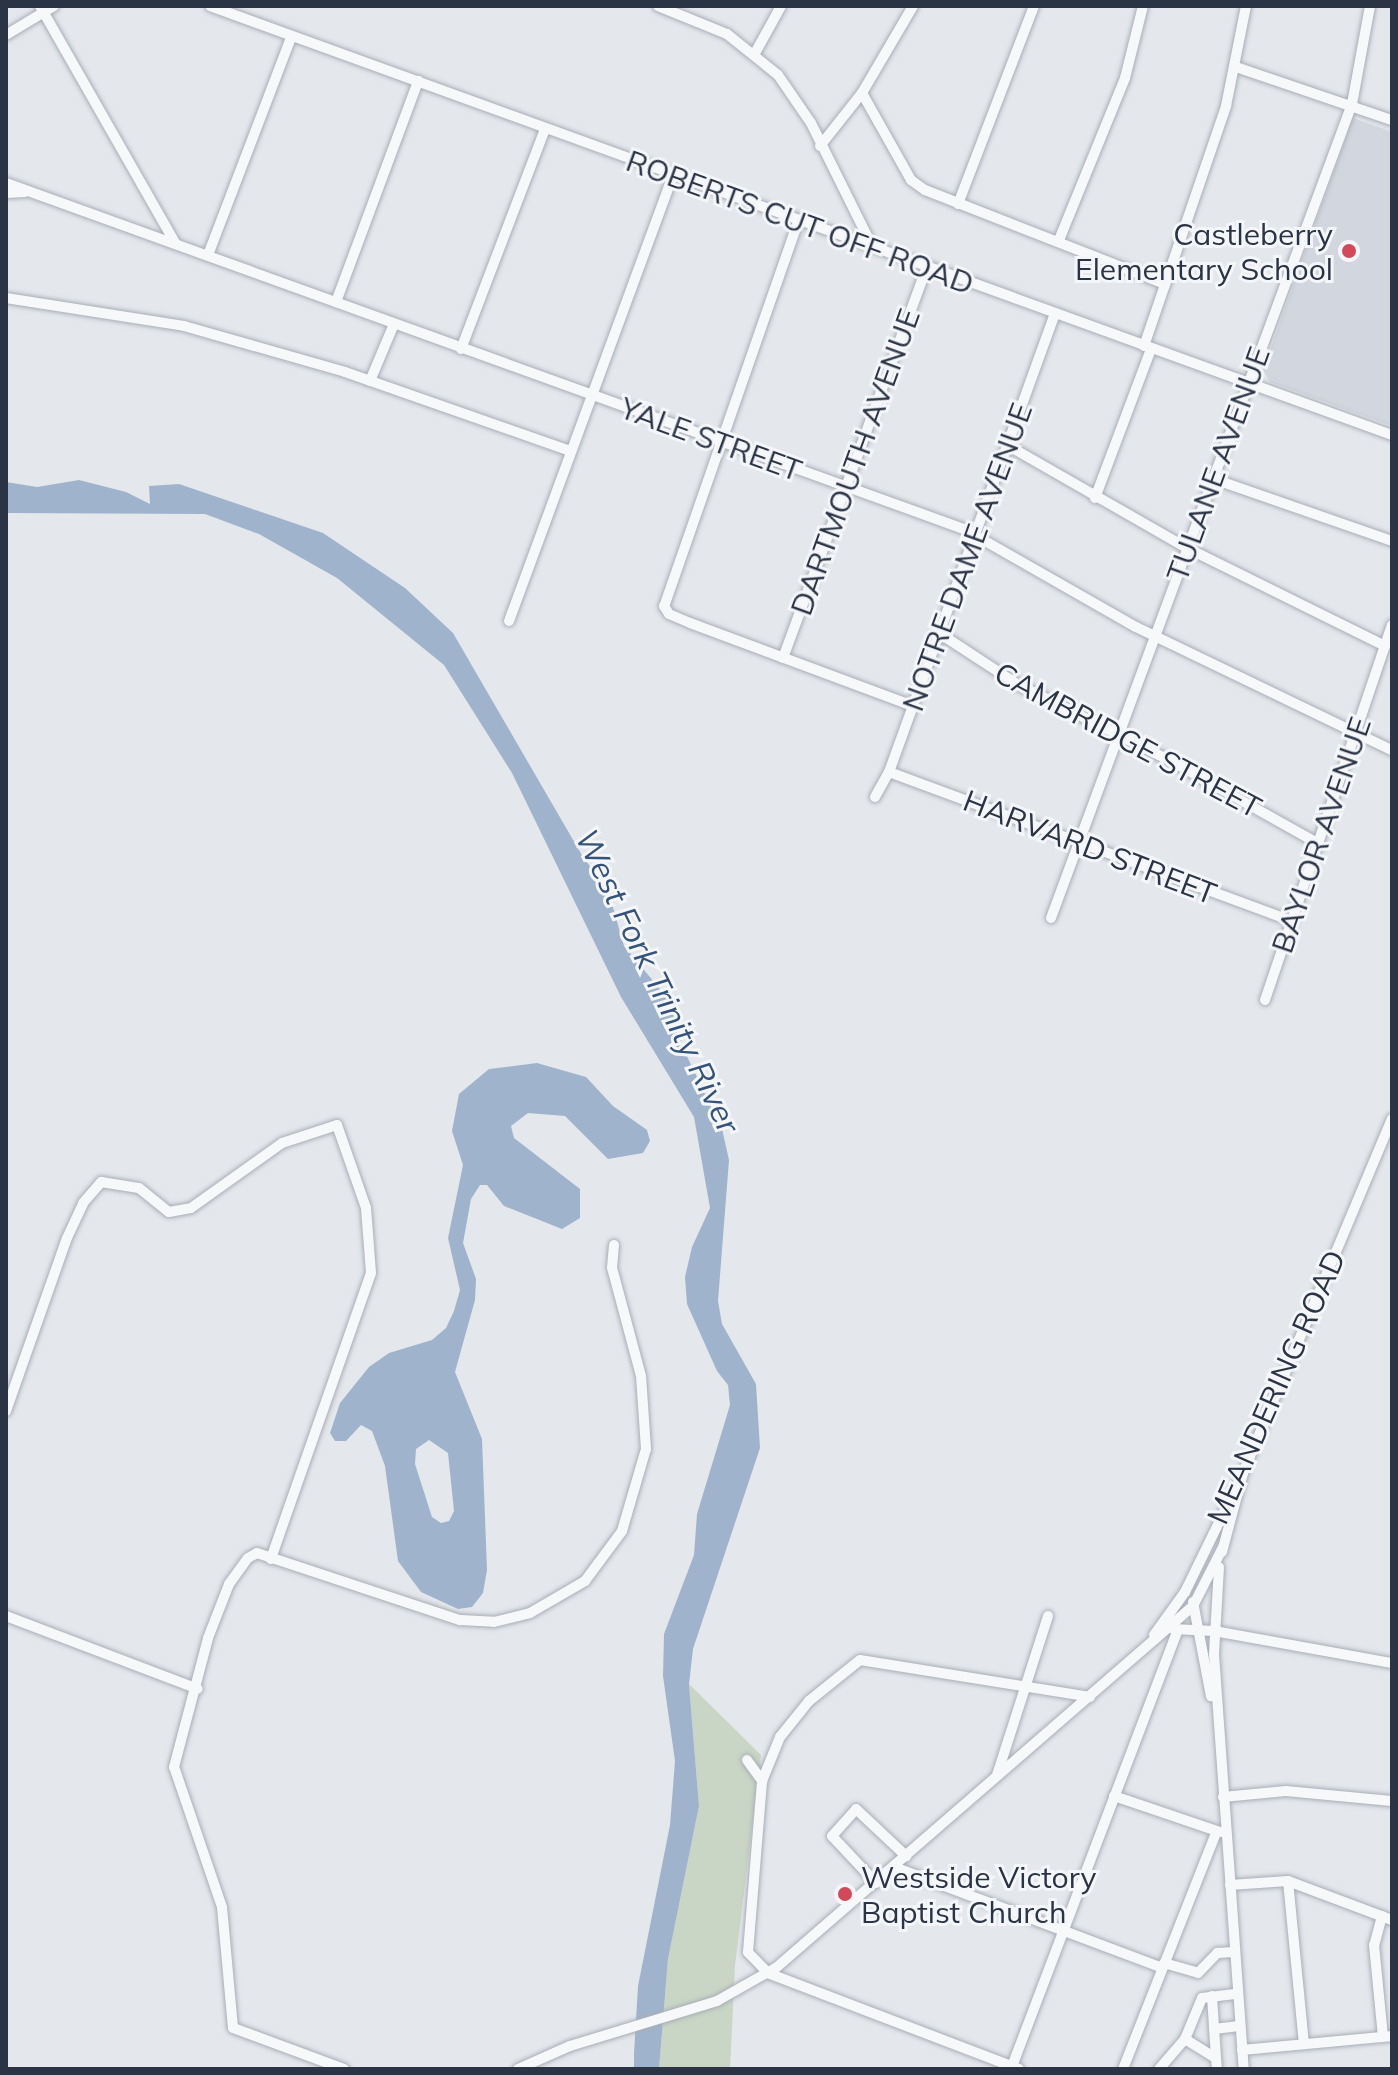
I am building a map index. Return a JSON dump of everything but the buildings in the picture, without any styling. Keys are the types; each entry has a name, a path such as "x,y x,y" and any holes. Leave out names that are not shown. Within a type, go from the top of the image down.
{"street":[{"path":"6,35 42,9 54,6"},
{"name":"ROBERTS CUT OFF ROAD","path":"210,6 1054,315 1392,435"},
{"path":"660,6 718,30 754,55 797,102 872,246"},
{"path":"754,55 781,6"},
{"path":"820,146 862,93 913,6"},
{"path":"958,204 1034,6"},
{"path":"1059,240 1125,78 1143,6"},
{"path":"1095,498 1148,347 1165,284 1236,67 1246,6"},
{"name":"TULANE AVENUE","path":"1051,918 1211,478 1352,104 1370,6"},
{"path":"42,9 177,244"},
{"path":"208,255 291,38"},
{"path":"1236,67 1392,120"},
{"path":"336,302 418,81"},
{"path":"862,93 911,180 958,204 1059,240 1165,284"},
{"path":"461,349 545,129"},
{"path":"509,621 673,176"},
{"name":"YALE STREET","path":"6,183 975,534 1153,635 1356,736 1392,750"},
{"path":"6,193 31,191"},
{"path":"798,222 664,599 667,610 783,658 913,706"},
{"name":"DARTMOUTH AVENUE","path":"783,658 927,266"},
{"path":"6,298 184,326 370,381 570,451"},
{"name":"NOTRE DAME AVENUE","path":"875,797 889,772 1054,315"},
{"path":"370,381 394,324"},
{"path":"1007,445 1187,548 1385,646"},
{"path":"1211,478 1392,541"},
{"name":"BAYLOR AVENUE","path":"1265,1000 1392,625"},
{"name":"CAMBRIDGE STREET","path":"939,633 1017,684 1118,734 1319,844"},
{"name":"HARVARD STREET","path":"889,772 1291,921"},
{"name":"MEANDERING ROAD","path":"1146,1647 1201,1562 1243,1473 1392,1119"},
{"path":"6,1411 67,1238 83,1203 101,1182 139,1188 169,1212 191,1208 282,1143 337,1125 366,1208 371,1273 271,1559"},
{"path":"344,2069 233,2028 222,1907 174,1767 198,1689 208,1638 229,1584 248,1558 257,1553 460,1620 508,1619 573,1592 604,1560 622,1531 646,1449 641,1376 614,1280 614,1245"},
{"path":"1243,1473 1223,1547 1214,1631 1223,1797 1220,1832 1230,1885 1244,2069"},
{"name":"MEANDERING ROAD","path":"518,2069 603,2035 717,2001 768,1973 1146,1647 1173,1629 1193,1606 1223,1547"},
{"path":"1201,1562 1193,1606 1195,1630 1218,1726"},
{"path":"6,1616 198,1689"},
{"path":"997,1777 1048,1616"},
{"path":"1090,1697 860,1660 809,1701 780,1737 762,1781 748,1952 768,1973 1014,2068 1173,1629 1214,1631 1392,1663"},
{"path":"747,1760 762,1781"},
{"path":"1223,1797 1286,1791 1392,1801"},
{"path":"1114,1796 1220,1832"},
{"path":"876,1883 832,1836 856,1809 906,1856"},
{"path":"1123,2069 1220,1832"},
{"path":"894,1867 1163,1965 1198,1973 1217,1953 1234,1952"},
{"path":"1230,1885 1288,1881 1387,1918 1374,1945 1388,2037 1242,2050"},
{"path":"1288,1881 1304,2044"},
{"path":"1159,2069 1185,2039 1202,1998 1237,1994"},
{"path":"1212,1996 1216,2064"},
{"path":"1214,2029 1239,2026"},
{"path":"1185,2039 1216,2064"}],"shaded area":[{"name":"Castleberry Elementary School","path":"1353,118 1392,132 1392,426 1270,382 1263,370"}],"green space":[{"path":"689,1684 761,1755 735,1966 730,2069 659,2069 668,1959 699,1806"}],"water":[{"path":"79,480 126,492 150,504 149,486 179,484 323,533 405,588 453,633 583,857 608,890 624,946 669,1000 683,1048 722,1129 729,1160 718,1301 722,1324 756,1384 760,1448 693,1649 689,1684 699,1806 668,1959 659,2069 634,2069 634,2053 638,1986 670,1825 675,1761 663,1676 664,1634 694,1555 697,1514 730,1405 728,1385 717,1371 687,1304 685,1277 692,1247 710,1208 694,1117 621,997 512,773 444,665 337,578 259,534 205,514 6,513 6,482 37,487"},
{"path":"537,1063 586,1077 613,1106 647,1130 650,1141 643,1153 608,1159 565,1116 528,1113 511,1126 514,1138 580,1189 580,1218 562,1229 504,1206 487,1185 480,1185 471,1199 463,1243 476,1279 475,1300 455,1372 482,1439 487,1570 483,1593 472,1607 458,1609 421,1592 398,1561 385,1466 372,1431 361,1425 346,1441 335,1441 330,1433 340,1403 369,1367 389,1353 432,1340 446,1328 454,1311 460,1290 448,1238 463,1165 452,1131 459,1094 489,1069","holes":["429,1440 448,1453 454,1511 449,1521 441,1523 432,1517 415,1464 416,1449"]}],"place":[{"name":"Castleberry Elementary School","path":"1349,251"},
{"name":"Westside Victory Baptist Church","path":"845,1894"}],"water label":[{"name":"West Fork Trinity River","path":"658,981"}]}
